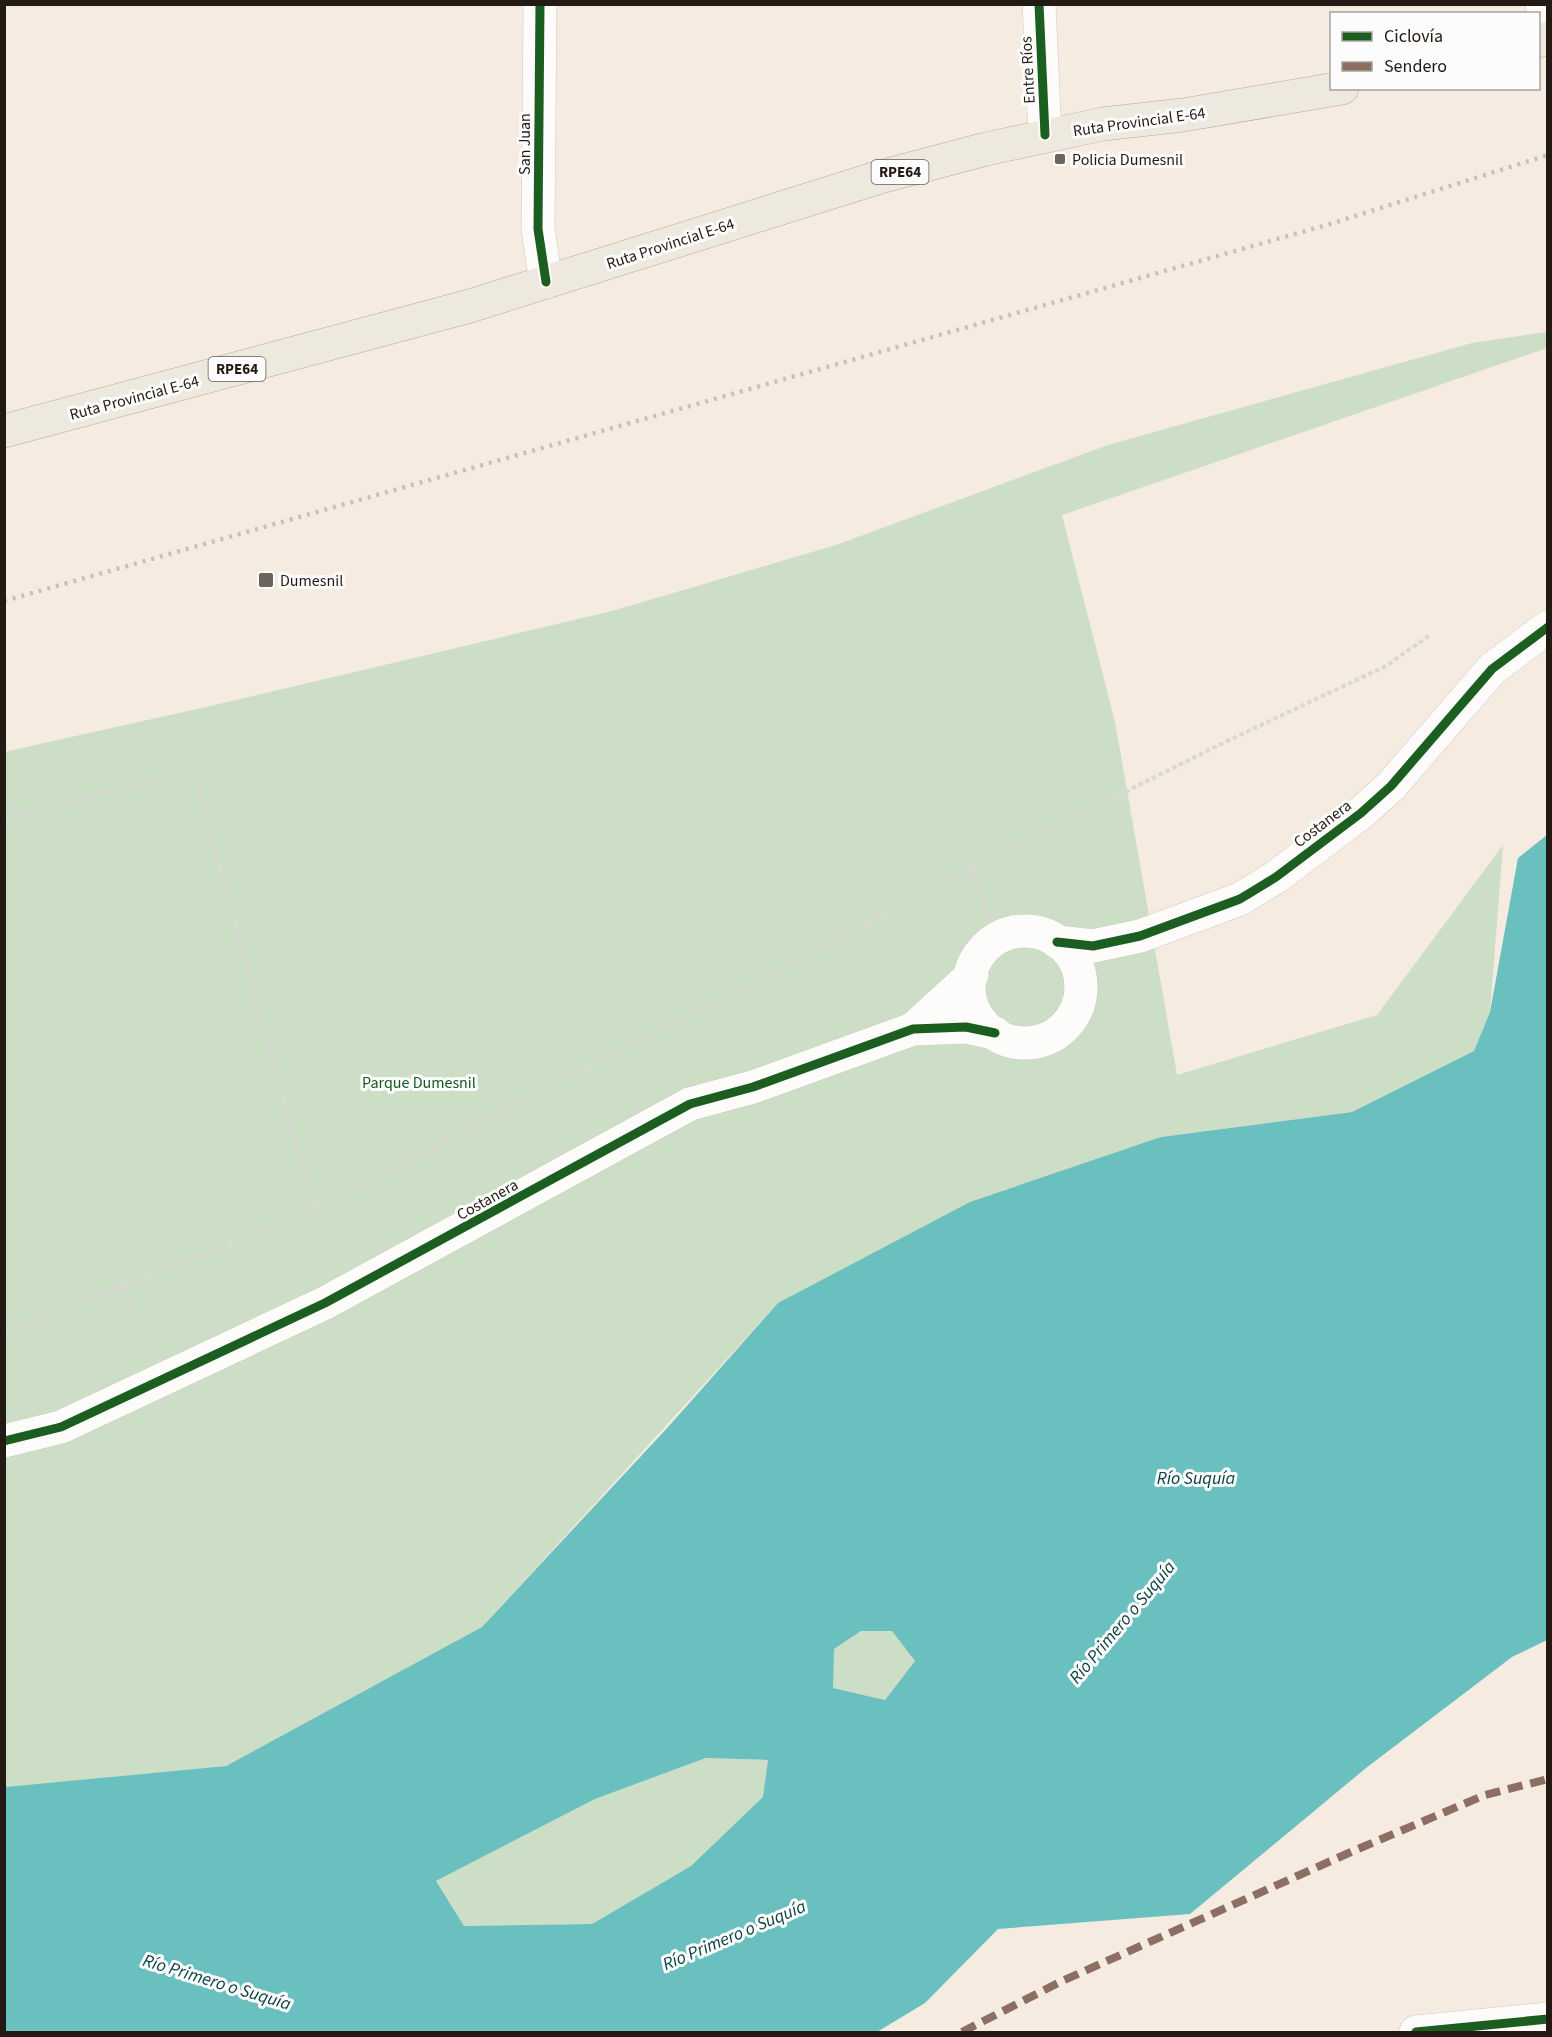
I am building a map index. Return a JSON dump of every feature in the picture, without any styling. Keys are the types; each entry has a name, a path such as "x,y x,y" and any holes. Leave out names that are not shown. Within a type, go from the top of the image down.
{"main road":[{"name":"Ruta Provincial E-64","path":"4,431 459,309 880,177 1045,135 1103,124 1275,101 1332,90"}],"street":[{"name":"San Juan","path":"540,4 538,229 546,282"},
{"name":"Entre Ríos","path":"1039,4 1045,135"},
{"path":"1542,4 1548,26"},
{"name":"Costanera","path":"995,1034 976,1012 971,999 973,967 983,950 998,938 1015,932 1033,931 1058,942 1093,945 1140,936 1240,899 1276,877 1330,837 1391,786 1492,669 1548,627"},
{"name":"Costanera","path":"4,1441 61,1427 326,1303 690,1104 753,1087 913,1029 966,1027 995,1034 1009,1041 1025,1043 1041,1041 1056,1034 1072,1017 1081,994 1116,956 1140,936"},
{"path":"1058,942 1066,948 1075,962 1081,978 1081,994"},
{"name":"Costanera","path":"913,1029 972,975"},
{"path":"1416,2032 1548,2019"}],"path":[{"path":"4,1332 259,1233 409,1162 508,1107 774,973 971,869 1221,744 1386,666 1430,635"},
{"path":"4,819 157,779 195,776 313,1207"},
{"path":"971,869 998,938"},
{"path":"123,1286 162,1380"}],"green space":[{"name":"Parque Dumesnil","path":"1547,332 1547,348 1062,515 1115,722 1177,1075 1377,1015 1503,845 1490,1012 1474,1051 1352,1112 1161,1137 778,1303 482,1627 226,1766 5,1787 4,752 215,705 612,611 836,545 1108,445 1472,343"},
{"path":"861,1631 892,1631 915,1661 885,1700 833,1688 833,1649"},
{"path":"706,1758 768,1760 764,1797 691,1866 592,1924 464,1926 436,1881 595,1799"}],"water":[{"name":"Río Suquía","path":"1547,835 1547,1640 1512,1657 1366,1768 1190,1914 998,1929 925,2003 877,2032 5,2032 5,1787 226,1766 482,1627 669,1426 778,1303 970,1202 1161,1137 1352,1112 1474,1051 1490,1012 1518,858","holes":["861,1631 892,1631 915,1661 885,1700 833,1688 834,1649","706,1758 768,1760 763,1797 691,1866 592,1924 464,1926 436,1881 595,1799"]}],"railway":[{"path":"4,601 1330,224 1548,155"}],"marked path":[{"path":"962,2032 1060,1982 1351,1852 1485,1795 1548,1779"}],"cycle path":[{"path":"540,4 538,229 546,282"},
{"path":"1039,4 1045,135"},
{"path":"1057,942 1093,946 1140,936 1240,899 1276,877 1361,813 1391,786 1492,669 1548,627"},
{"path":"4,1441 61,1427 325,1303 690,1104 753,1087 913,1029 966,1027 995,1033"},
{"path":"1416,2032 1548,2019"}],"place":[{"name":"Policia Dumesnil","path":"1060,159"},
{"name":"Dumesnil","path":"266,580"}],"water label":[{"name":"Río Primero o Suquía","path":"1122,1622"},
{"name":"Río Primero o Suquía","path":"734,1935"},
{"name":"Río Primero o Suquía","path":"217,1982"}]}
